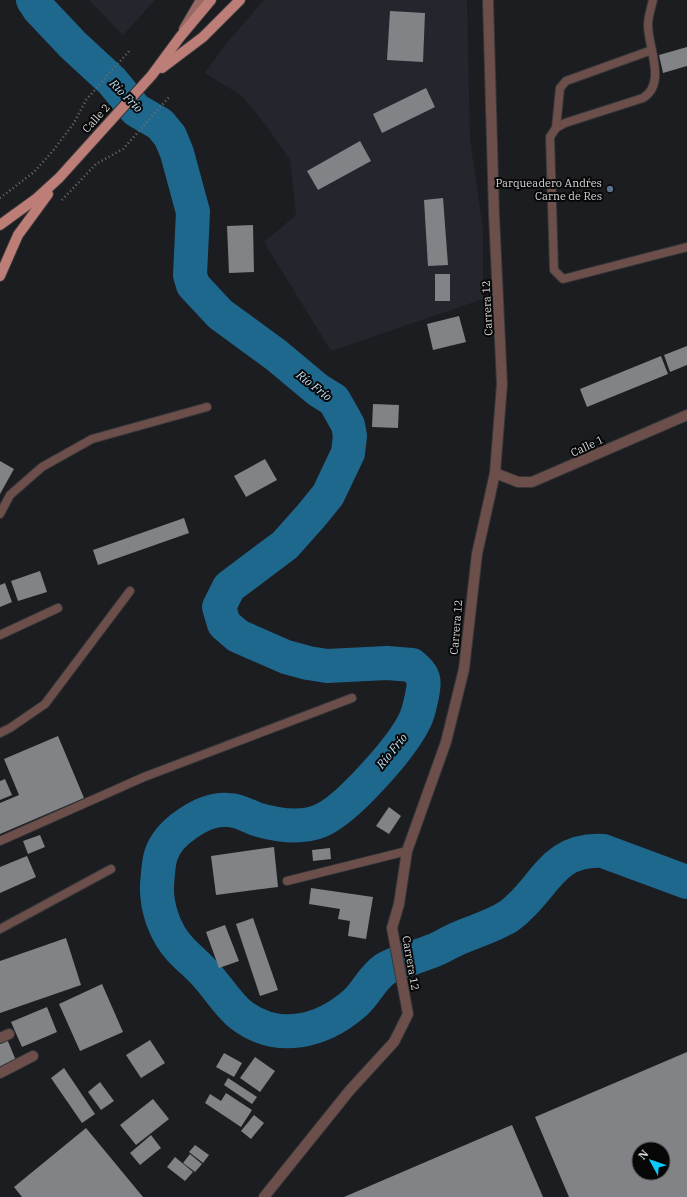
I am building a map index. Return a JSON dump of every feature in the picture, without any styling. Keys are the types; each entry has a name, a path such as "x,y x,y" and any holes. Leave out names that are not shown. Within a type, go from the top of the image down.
{"main road":[{"path":"180,38 201,0"},
{"path":"152,75 211,0"},
{"path":"152,75 203,37 240,0"},
{"name":"Calle 2","path":"0,276 18,235 59,178 152,75"},
{"name":"Calle 2","path":"0,225 37,198 59,178"}],"street":[{"name":"Carrera 12","path":"264,1197 350,1090 394,1042 408,1014 392,928 399,904 407,851 446,742 464,669 477,554 495,473 502,384 494,214 488,0"},
{"name":"Calle 1","path":"495,473 518,482 532,482 687,415"},
{"path":"0,1073 33,1056"}],"lane":[{"path":"556,128 643,98 651,93 656,83 648,25 653,0"},
{"path":"652,50 566,81 560,88 556,128 550,137 554,270 563,279 687,247"},
{"path":"0,514 10,495 42,467 92,439 207,407"},
{"path":"0,733 10,728 45,704 130,591"},
{"path":"0,635 58,608"},
{"path":"0,841 144,777 352,698"},
{"path":"287,881 407,851"},
{"path":"0,928 111,869"}],"path":[{"path":"0,198 34,172 52,152 74,123 86,100 130,50"},
{"path":"60,203 96,164 123,149 170,96"}],"shaded area":[{"path":"89,0 155,0 123,35"},
{"path":"264,0 467,0 470,139 483,229 483,299 331,351 264,242 296,215 290,160 268,128 242,96 205,73 226,44"}],"building":[{"path":"390,11 425,13 423,62 387,60"},
{"path":"687,47 687,66 663,73 659,55"},
{"path":"426,88 435,107 382,133 373,114"},
{"path":"360,141 371,161 318,190 307,171"},
{"path":"443,198 448,265 428,266 424,200"},
{"path":"253,225 254,272 229,273 227,226"},
{"path":"435,274 450,274 450,301 435,301"},
{"path":"459,316 466,342 433,350 427,324"},
{"path":"687,346 687,365 670,372 664,355"},
{"path":"661,356 668,374 587,407 580,389"},
{"path":"373,404 399,405 398,428 372,427"},
{"path":"265,459 277,480 246,497 234,476"},
{"path":"0,461 14,469 0,494"},
{"path":"184,518 189,533 98,565 93,550"},
{"path":"40,571 47,592 18,601 11,581"},
{"path":"5,583 12,602 0,607 0,585"},
{"path":"58,736 84,798 0,834 0,803 19,795 4,759"},
{"path":"5,779 12,795 0,800 0,781"},
{"path":"389,807 401,816 389,834 376,826"},
{"path":"40,835 45,847 28,854 23,841"},
{"path":"274,847 278,887 216,895 211,856"},
{"path":"330,848 331,859 313,861 312,850"},
{"path":"27,856 36,877 0,893 0,867"},
{"path":"311,888 373,897 366,939 348,936 350,921 338,919 340,909 309,904"},
{"path":"253,918 278,990 260,996 236,924"},
{"path":"225,925 239,961 219,968 206,932"},
{"path":"66,938 81,985 0,1013 0,961"},
{"path":"102,984 123,1032 80,1051 59,1004"},
{"path":"47,1007 57,1032 22,1047 11,1022"},
{"path":"7,1039 17,1063 0,1070 0,1042"},
{"path":"150,1040 165,1063 141,1078 126,1055"},
{"path":"687,1052 687,1197 569,1197 535,1117"},
{"path":"224,1053 242,1063 234,1077 216,1067"},
{"path":"255,1057 275,1071 260,1092 240,1078"},
{"path":"64,1068 95,1114 82,1123 51,1078"},
{"path":"228,1078 257,1097 252,1104 224,1085"},
{"path":"100,1082 114,1101 101,1110 88,1092"},
{"path":"226,1093 252,1110 241,1127 205,1103 210,1094 221,1101"},
{"path":"153,1099 169,1119 136,1145 120,1125"},
{"path":"254,1115 264,1123 251,1139 241,1131"},
{"path":"512,1125 543,1197 344,1197"},
{"path":"86,1128 143,1197 22,1197 14,1187"},
{"path":"151,1135 161,1148 140,1165 130,1153"},
{"path":"195,1145 209,1155 203,1163 189,1152"},
{"path":"190,1154 202,1164 195,1172 183,1163"},
{"path":"175,1157 193,1172 185,1181 167,1167"}],"waterway":[{"name":"Río Frío","path":"33,0 39,9 73,45 112,81 136,110 160,124 170,136 177,153 193,212 190,275 193,285 220,314 276,355 318,390 334,400 348,425 350,436 348,453 328,495 285,545 229,587 219,607 224,624 238,636 286,657 308,663 327,666 387,663 412,665 423,678 424,686 422,696 415,720 409,731 373,776 359,791 331,815 320,821 304,825 288,825 256,819 235,811 219,810 198,817 188,823 171,838 165,846 160,858 157,893 162,919 175,943 183,953 205,973 228,1002 241,1015 255,1024 270,1029 285,1031 300,1030 314,1027 342,1013 359,999 380,973 390,966 435,950 497,923 509,916 521,906 559,863 571,856 585,852 603,851 687,882"}],"place":[{"name":"Parqueadero Andŕes Carne de Res","path":"610,189"}]}
